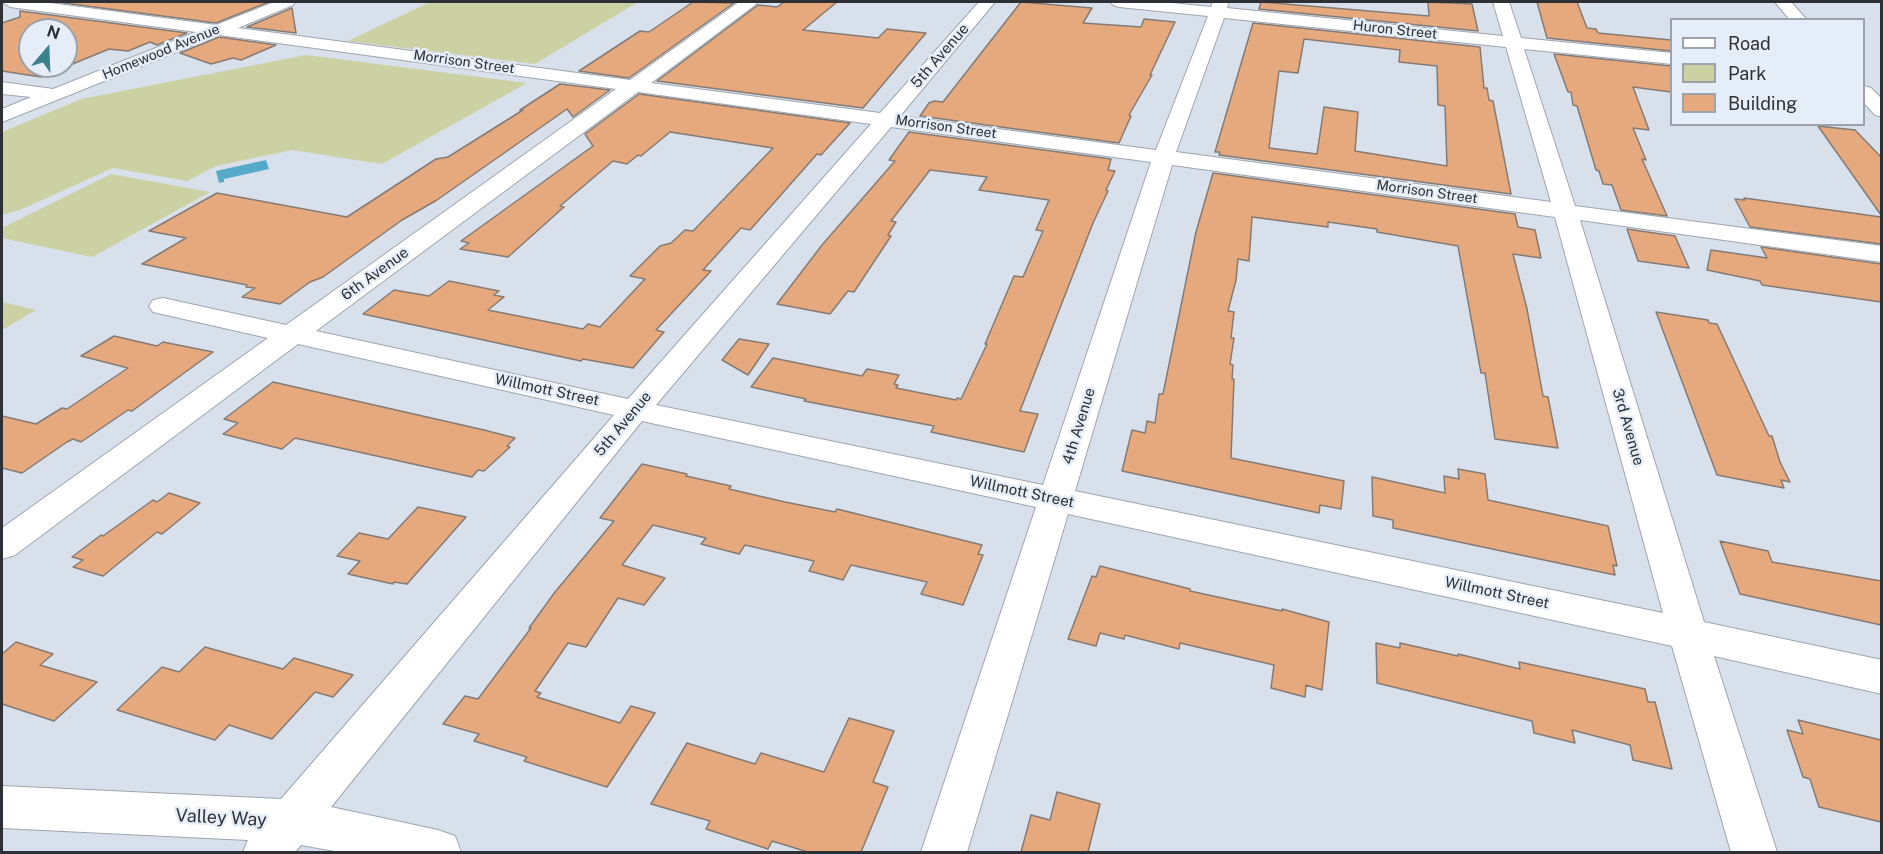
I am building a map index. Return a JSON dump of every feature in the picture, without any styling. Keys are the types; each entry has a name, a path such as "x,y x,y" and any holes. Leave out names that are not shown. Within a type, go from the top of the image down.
{"street":[{"name":"Morrison Street","path":"10,2 1881,254"},
{"name":"Homewood Avenue","path":"2,116 287,2"},
{"name":"6th Avenue","path":"2,546 749,2"},
{"name":"5th Avenue","path":"278,837 635,410 987,2"},
{"name":"Huron Street","path":"1119,2 1219,7 1670,59"},
{"name":"3rd Avenue","path":"1501,2 1754,852"},
{"path":"1783,2 1796,18"},
{"name":"4th Avenue","path":"944,852 1163,156 1219,7"},
{"path":"1865,79 1881,81"},
{"path":"2,88 54,94"},
{"path":"1865,94 1881,111"},
{"name":"Willmott Street","path":"163,306 635,410 1881,677"},
{"name":"Valley Way","path":"2,807 278,837 347,831 438,852"}],"green space":[{"path":"430,2 638,2 535,64 348,41"},
{"path":"306,55 527,83 382,164 292,150 216,166 187,181 113,168 20,210 2,215 2,132 81,99"},
{"path":"111,174 210,192 92,257 2,238 2,228"},
{"path":"2,302 36,310 2,330"}],"water":[{"path":"266,160 269,169 224,179 224,182 219,183 216,171"}],"building":[{"path":"56,2 269,2 216,23"},
{"path":"693,2 734,3 629,78 579,71 640,31 649,32"},
{"path":"784,2 837,2 803,30 878,38 887,29 926,33 863,108 657,81 758,5 777,7"},
{"path":"1021,2 1092,8 1083,23 1141,27 1144,19 1175,22 1150,75 1152,75 1129,115 1131,116 1119,143 920,116 929,103 943,102"},
{"path":"1261,2 1429,16 1428,2 1472,4 1478,31 1259,9"},
{"path":"1537,2 1577,2 1587,28 1596,29 1598,33 1670,40 1670,51 1547,38"},
{"path":"292,8 296,33 247,27"},
{"path":"20,11 73,18 18,18 18,73 2,71 2,23 20,17"},
{"path":"78,19 187,33 157,45 150,42 128,51 109,49 78,62"},
{"path":"1253,23 1480,47 1484,88 1487,88 1489,100 1493,101 1511,194 1219,155 1220,152 1215,152","holes":["1304,39 1400,50 1399,62 1437,66 1438,105 1445,106 1447,166 1355,151 1358,112 1324,107 1317,154 1269,148 1279,71 1298,73"]},
{"path":"219,37 276,45 241,60 233,58 211,64 180,53"},
{"path":"1554,54 1670,66 1670,92 1633,87 1649,130 1633,128 1646,160 1642,159 1667,216 1621,210 1612,185 1603,184 1599,171 1596,170 1577,106 1573,105 1571,92 1568,92"},
{"path":"560,84 610,90 573,117 567,109 437,200 402,220 323,277 310,282 280,304 242,297 255,288 246,287 247,285 142,264 186,238 149,231 217,193 347,217 436,159 448,157"},
{"path":"639,94 850,123 821,155 817,154 750,230 741,228 703,270 711,271 656,330 664,332 633,368 583,359 581,361 363,314 394,290 429,296 449,281 499,291 494,295 504,297 488,310 583,329 588,324 600,327 645,279 630,276 660,246 671,243 685,230 693,231 773,148 670,132 641,156 638,155 627,164 613,161 560,206 564,207 508,257 460,249 469,243 461,241 593,146 585,134"},
{"path":"1818,126 1855,130 1881,157 1881,215"},
{"path":"909,132 1111,159 1108,170 1115,171 1106,190 1108,191 1093,223 1020,411 1038,414 1024,452 931,432 934,426 804,401 806,399 751,387 773,358 862,376 867,369 899,375 894,384 898,385 896,388 956,400 961,399 987,344 985,344 1014,276 1023,277 1043,231 1036,230 1049,200 979,190 987,177 930,170 891,221 896,222 888,235 891,236 854,292 848,291 830,314 777,304 822,245 895,161 889,160"},
{"path":"1213,173 1515,214 1518,227 1535,230 1541,258 1513,254 1527,309 1543,396 1548,397 1558,448 1495,439 1485,373 1481,373 1458,246 1377,232 1377,229 1328,222 1328,227 1252,217 1249,261 1238,259 1236,280 1228,311 1234,312 1231,338 1234,338 1230,364 1233,365 1232,379 1234,379 1231,458 1344,481 1341,509 1320,505 1319,513 1122,471 1132,430 1145,433 1147,421 1155,423 1159,394 1163,394 1196,232"},
{"path":"1744,198 1881,217 1881,244 1750,227 1735,199 1745,200"},
{"path":"1627,229 1675,236 1689,268 1638,261"},
{"path":"1761,247 1881,264 1881,302 1762,285 1760,281 1707,270 1711,250 1767,258"},
{"path":"1656,312 1708,320 1709,323 1717,324 1769,436 1772,436 1780,462 1790,482 1781,480 1784,488 1717,475"},
{"path":"114,336 157,346 163,342 213,352 132,411 128,410 81,442 73,439 67,442 22,473 2,468 2,416 36,424 62,408 67,409 128,368 81,356"},
{"path":"739,339 769,344 748,375 722,360"},
{"path":"273,382 515,438 507,446 510,447 484,471 478,470 472,477 295,438 282,449 223,434 238,423 224,419"},
{"path":"642,464 731,486 729,489 835,512 837,509 982,545 978,554 983,555 963,605 921,594 927,582 851,565 843,580 809,571 814,561 745,545 739,554 701,544 706,538 653,525 622,565 665,578 644,605 618,598 586,647 568,643 535,691 541,693 537,697 620,723 631,706 655,713 607,787 524,761 527,757 474,741 479,734 443,724 465,696 478,699 555,592 614,521 600,518"},
{"path":"1458,469 1485,474 1488,500 1608,526 1617,566 1613,565 1615,575 1393,528 1393,520 1373,516 1372,477 1445,493 1444,476 1459,479"},
{"path":"169,493 200,503 162,534 157,532 103,576 73,567 83,560 72,557 153,500 157,502"},
{"path":"418,507 466,517 407,584 394,582 393,584 348,574 360,561 337,556 359,533 388,539"},
{"path":"1720,541 1768,551 1772,562 1881,581 1881,625 1740,594"},
{"path":"1100,566 1190,589 1190,591 1282,611 1282,609 1329,622 1322,690 1306,685 1305,697 1271,688 1274,665 1180,643 1179,649 1125,635 1124,639 1100,633 1096,646 1068,639 1092,576 1096,577"},
{"path":"16,642 53,654 40,665 97,682 54,721 2,704 2,654"},
{"path":"1376,643 1400,648 1400,643 1520,669 1519,662 1645,689 1648,702 1655,702 1672,769 1633,760 1630,745 1572,730 1575,743 1534,733 1532,721 1377,683"},
{"path":"205,647 283,669 294,658 353,675 333,697 315,692 272,739 229,725 215,740 117,710 162,667 179,672"},
{"path":"849,718 894,731 873,782 888,787 861,852 808,852 772,841 768,849 706,829 710,821 651,804 687,743 755,764 761,753 824,772"},
{"path":"1798,720 1881,740 1881,822 1819,807 1810,779 1803,777 1787,730 1803,734"},
{"path":"1057,792 1100,804 1088,852 1021,852 1031,815 1050,820"}]}
